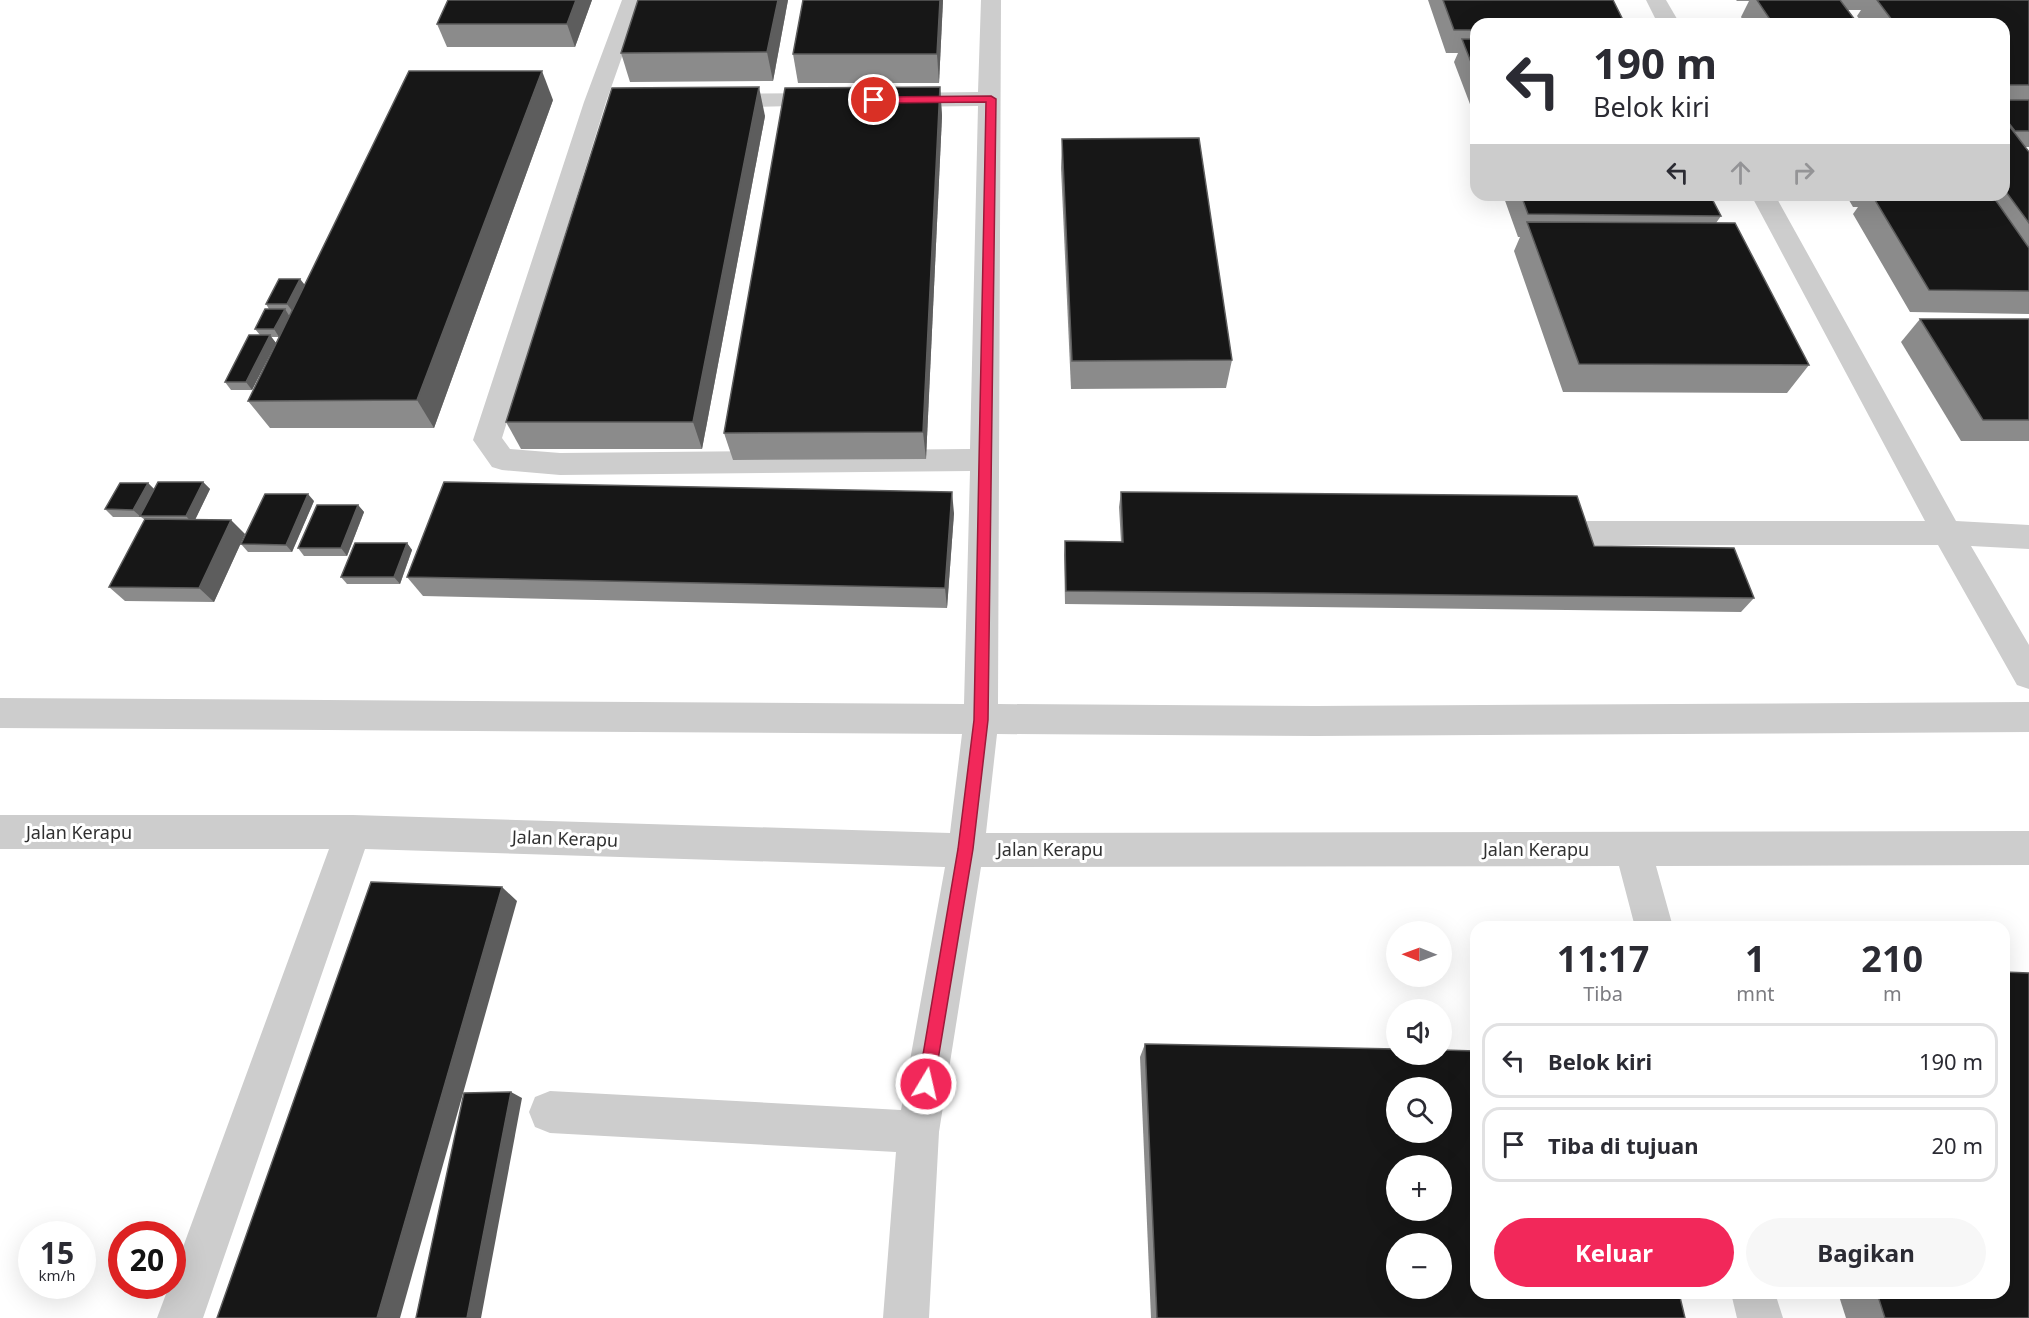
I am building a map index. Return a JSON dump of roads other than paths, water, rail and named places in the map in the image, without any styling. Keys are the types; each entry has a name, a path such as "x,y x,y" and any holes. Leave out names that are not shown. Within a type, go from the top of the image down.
{"street":[{"path":"632,0 606,102 487,440 502,459 560,464 985,460"},
{"path":"906,1318 918,1131 966,849 981,720 991,0"},
{"path":"1656,0 1666,18"},
{"path":"874,100 991,99"},
{"path":"699,101 851,100"},
{"path":"1766,201 1947,533 2029,675"},
{"path":"1588,533 1947,533 2029,537"},
{"path":"0,713 1314,721 2029,717"},
{"name":"Jalan Kerapu","path":"0,832 352,832 966,849 2029,848"},
{"path":"180,1318 352,832"},
{"path":"1633,849 1652,921"},
{"path":"549,1112 918,1131"},
{"path":"1755,1299 1760,1318"}]}
